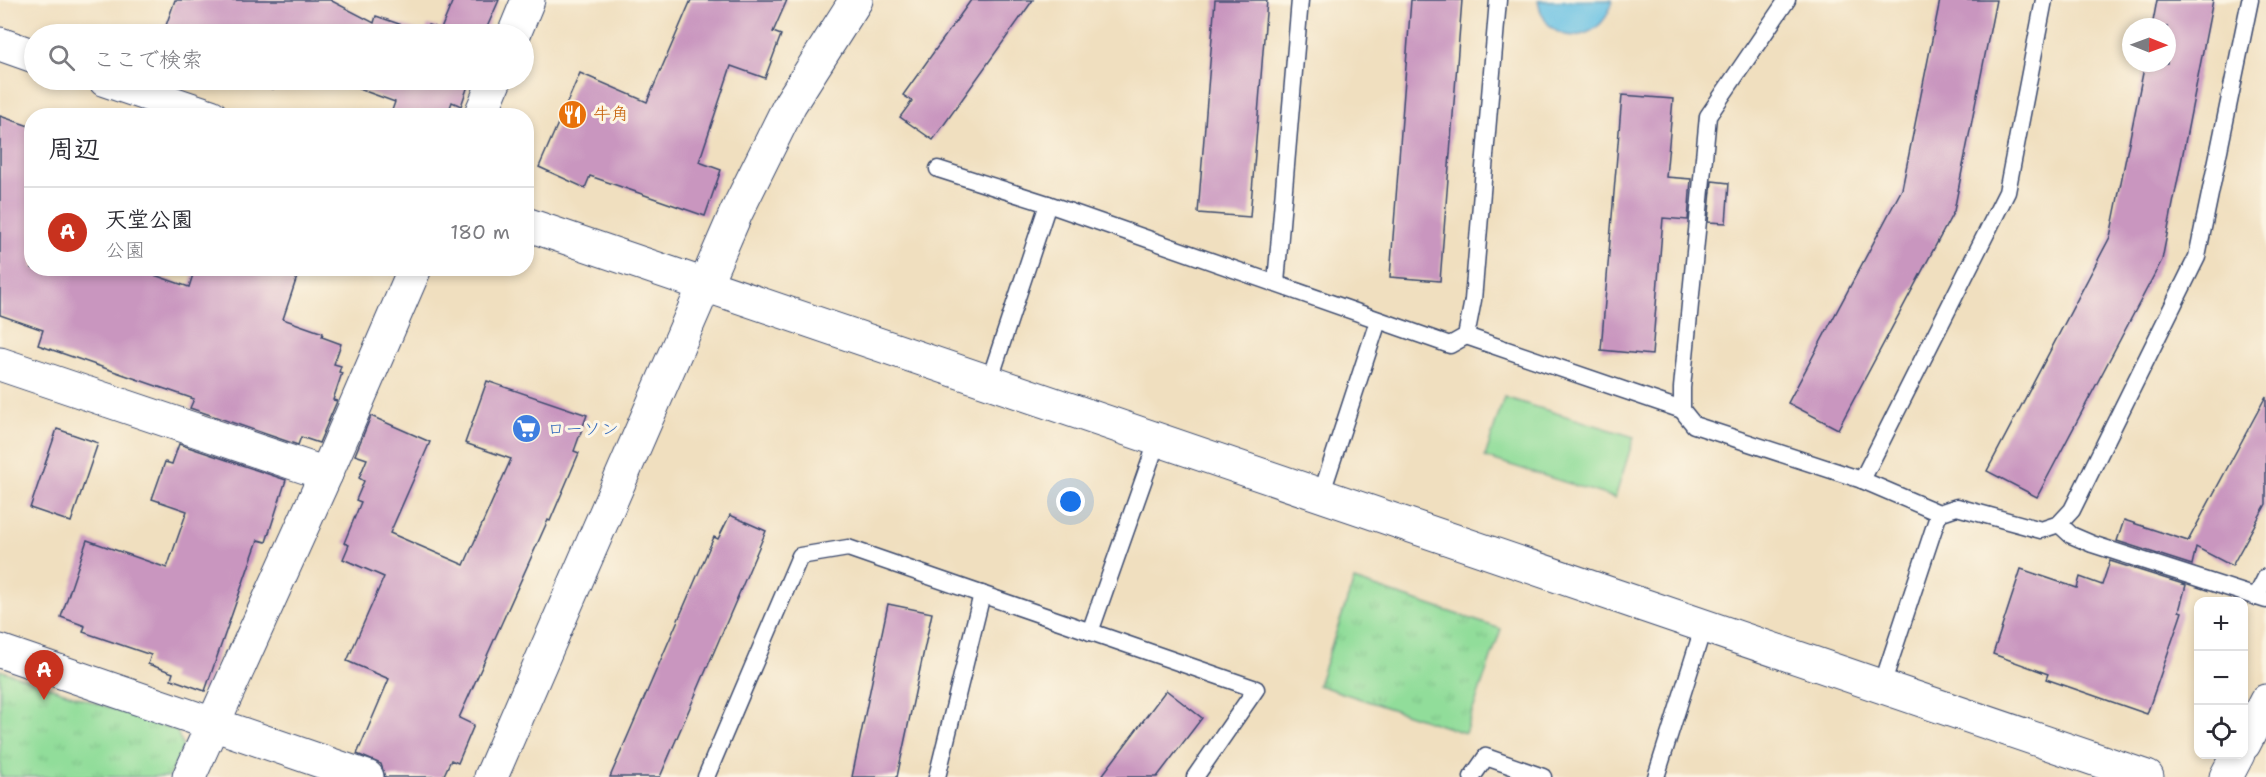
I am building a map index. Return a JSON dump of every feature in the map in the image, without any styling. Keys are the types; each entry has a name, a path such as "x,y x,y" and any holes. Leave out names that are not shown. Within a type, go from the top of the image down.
{"street":[{"path":"518,24 528,0"},
{"path":"490,777 703,286 790,104 856,0"},
{"path":"0,44 24,52"},
{"path":"134,90 187,108"},
{"path":"483,108 491,90"},
{"path":"534,228 2147,777"},
{"path":"189,777 326,474 412,276"},
{"path":"0,364 326,474"},
{"path":"0,651 367,777"},
{"path":"2248,736 2266,701"},
{"path":"2226,777 2235,759"}],"lane":[{"path":"1276,283 1300,0"},
{"path":"1466,336 1473,300 1498,0"},
{"path":"1682,410 1682,388 1708,116 1787,0"},
{"path":"1862,480 2007,192 2044,0"},
{"path":"938,170 1048,204 1450,345 1466,336 1682,410 1695,425 1862,480 1939,513 1957,507 2041,530 2058,524 2072,510 2197,257 2250,0"},
{"path":"989,382 1048,204"},
{"path":"1321,495 1378,321"},
{"path":"1090,632 1158,439"},
{"path":"1882,685 1939,513"},
{"path":"2058,524 2071,536 2092,544 2261,599 2266,577"},
{"path":"706,777 800,556 848,548 1256,689 1195,777"},
{"path":"937,777 982,594"},
{"path":"1656,777 1704,625"},
{"path":"1472,777 1486,757 1543,777"}],"green space":[{"path":"1504,397 1634,437 1615,498 1485,457"},
{"path":"1354,580 1501,629 1465,733 1318,685"},
{"path":"0,670 177,731 183,747 169,777 0,777"}],"water":[{"path":"1612,0 1608,13 1601,23 1581,35 1570,36 1559,33 1549,26 1538,1"}],"building":[{"path":"175,0 330,0 374,23 376,16 399,24 167,24"},
{"path":"453,0 499,0 488,24 443,24"},
{"path":"691,0 787,0 773,32 781,35 765,78 731,66 699,162 721,170 705,216 590,176 585,188 539,167 580,73 647,102"},
{"path":"971,0 1033,0 933,140 900,117 912,101 903,95"},
{"path":"1215,0 1267,0 1250,217 1198,213"},
{"path":"1411,0 1462,0 1440,281 1390,277"},
{"path":"1940,0 1996,0 1954,211 1838,429 1788,403 1902,189"},
{"path":"2157,0 2213,0 2162,260 2037,497 1987,471 2110,237 2143,72 2176,72 2176,18 2154,18"},
{"path":"362,90 467,90 461,106 452,102 450,108 393,108 395,102"},
{"path":"1622,95 1673,99 1666,177 1691,179 1688,220 1663,218 1652,355 1601,350"},
{"path":"0,116 24,124 24,276 157,276 189,287 192,276 297,276 283,319 323,333 322,337 341,344 334,364 341,366 339,372 342,373 333,400 337,401 319,443 301,437 298,445 190,408 194,399 38,345 43,330 0,315"},
{"path":"1712,181 1729,183 1726,223 1708,222"},
{"path":"487,381 587,415 574,451 579,453 459,718 474,725 458,763 451,760 443,777 385,777 381,764 357,754 389,679 347,661 384,577 343,559 349,545 344,543 361,502 356,500 364,481 359,478 367,459 355,455 371,416 430,442 390,533 464,565 511,459 465,443"},
{"path":"2266,396 2266,504 2232,566 2196,547 2192,565 2117,541 2124,520 2188,541"},
{"path":"57,429 98,443 71,522 30,508"},
{"path":"179,444 286,480 266,542 258,540 205,691 171,679 173,673 148,664 151,655 83,632 85,626 61,617 87,540 167,568 187,511 152,499 165,462 172,464"},
{"path":"730,515 766,531 660,777 610,777 714,537 718,539"},
{"path":"2110,561 2186,585 2179,611 2182,612 2147,714 2046,679 2048,674 1993,654 2021,569 2077,588 2080,577 2102,585"},
{"path":"888,604 932,613 897,777 852,777"},
{"path":"1166,690 1202,718 1157,777 1101,777"}],"place":[{"name":"牛角","path":"572,114"},
{"name":"ローソン","path":"526,429"},
{"name":"天堂公園","path":"44,700"}]}
